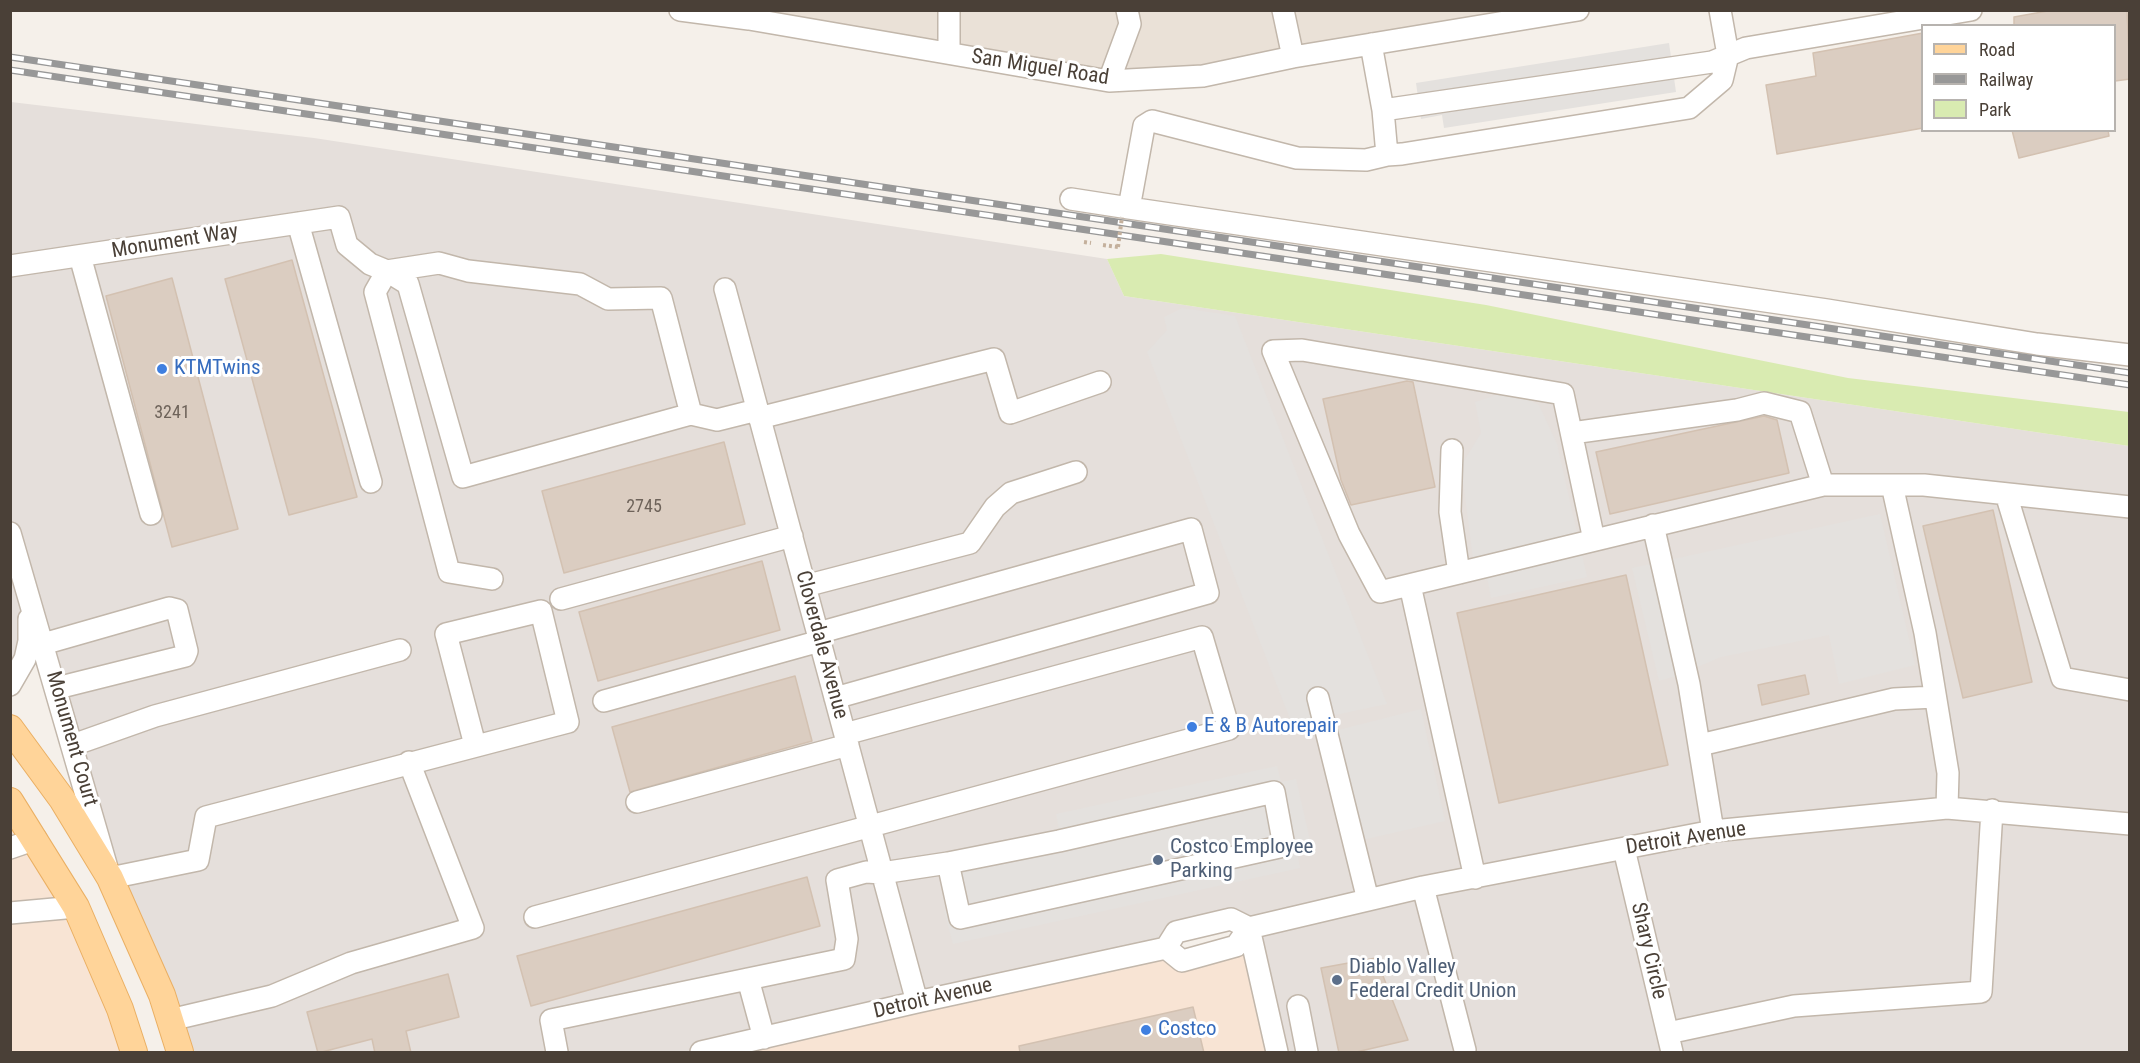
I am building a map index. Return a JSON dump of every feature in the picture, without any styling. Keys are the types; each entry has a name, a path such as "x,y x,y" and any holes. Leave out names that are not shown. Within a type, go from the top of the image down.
{"main road":[{"path":"10,728 62,799 110,878 162,995 180,1053"},
{"path":"10,801 36,839 76,907 120,1008 134,1053"}],"street":[{"name":"San Miguel Road","path":"680,10 751,15 1109,81 1203,76 1293,57 1578,10"},
{"path":"949,10 949,53"},
{"path":"1109,81 1130,24 1127,10"},
{"path":"1283,10 1293,57"},
{"path":"1125,213 1144,126 1152,121 1297,158 1365,160 1689,108 1722,80 1728,55 1720,10"},
{"path":"1383,110 1712,62 1746,48 1971,10"},
{"path":"1371,44 1383,110 1387,155"},
{"path":"1071,199 1125,213 1815,308 2037,344 2130,355"},
{"name":"Monument Way","path":"10,266 339,217 346,245 370,264 387,271"},
{"path":"298,223 371,482"},
{"path":"80,256 151,514"},
{"path":"387,271 439,263 468,271 580,284 608,299 661,298 692,414"},
{"path":"387,271 408,284 463,477 692,414 717,420 758,414 994,359 1010,413 1100,382"},
{"path":"387,271 375,292 449,572 492,579"},
{"name":"Cloverdale Avenue","path":"725,289 917,1002"},
{"path":"1594,540 1563,394 1302,350 1273,351 1349,534 1380,592 1823,485 1924,485 2130,507"},
{"path":"1572,433 1737,410 1764,403 1800,412 1823,485"},
{"path":"1452,450 1450,513 1459,573"},
{"path":"805,586 970,543 994,507 1011,493 1076,472"},
{"path":"1892,485 1916,587 1935,697 1947,773 1947,808"},
{"path":"2006,494 2062,678 2130,690"},
{"path":"1653,525 1680,639 1713,831"},
{"path":"604,701 1191,529 1208,593 835,698"},
{"name":"Monument Court","path":"10,533 29,641 26,659 10,685"},
{"path":"561,599 792,536"},
{"path":"1410,585 1475,878"},
{"name":"Monument Court","path":"22,596 43,644 57,688 110,878"},
{"path":"43,644 169,608 177,610 187,651 185,656 57,688"},
{"path":"110,878 198,860 206,817 568,722 541,611 446,634 475,745"},
{"path":"535,917 1229,729 1202,637 846,739 638,802"},
{"path":"73,745 155,716 400,650"},
{"path":"1700,745 1894,699 1935,697"},
{"path":"1318,698 1368,900"},
{"path":"170,1020 272,996 351,963 473,928 409,762"},
{"path":"557,1053 551,1020 844,959 847,939 837,880 866,872 882,873 948,863 1274,792 1284,846 960,918 948,863"},
{"name":"Detroit Avenue","path":"701,1053 917,1002 1166,948 1182,960 1236,946 1249,928 1423,887 1713,831 1947,808 1992,810 2130,824"},
{"path":"1670,1043 1794,1006 1981,992 1992,810"},
{"path":"10,848 36,839"},
{"name":"Shary Circle","path":"1624,849 1670,1043"},
{"path":"1423,887 1466,1050"},
{"path":"10,913 76,907"},
{"path":"1249,928 1275,1046 1305,1043 1298,1006"},
{"path":"748,979 764,1038"}],"path":[{"path":"1103,245 1118,247 1125,213"},
{"path":"1084,242 1090,243"}],"shaded area":[{"path":"680,11 1590,11 1203,76 1109,81"},
{"path":"1669,43 1676,92 1444,128 1442,115 1421,119 1416,83"},
{"path":"11,102 314,138 1107,259 1124,296 2129,446 2129,1052 1277,1052 1249,928 1231,919 1166,948 701,1052 180,1052 110,878 30,603 11,685"},
{"path":"1182,308 1235,316 1387,704 1292,724 1147,352 1167,330 1164,317"},
{"path":"1509,391 1539,405 1557,444 1587,577 1491,598 1488,582 1473,559 1461,466 1481,433 1475,402"},
{"path":"1880,514 1915,665 1839,684 1829,635 1721,657 1659,681 1632,568"},
{"path":"1421,709 1445,821 1362,840 1338,730"},
{"name":"Costco Employee Parking","path":"1277,766 1281,782 1296,779 1312,849 1297,853 1300,868 953,944 944,911 969,905 962,873 1063,850 1056,814"},
{"path":"10,801 134,1052 11,1052"},
{"path":"1249,928 1277,1052 701,1052 1166,948 1182,960"}],"green space":[{"path":"1161,254 1486,305 1848,378 2129,412 2129,446 1124,296 1107,259"}],"building":[{"path":"2053,10 2127,10 2130,79 2116,81 2116,24 2014,24 2014,17"},
{"path":"1921,33 1921,128 1777,154 1766,85 1816,76 1813,53"},
{"path":"2012,132 2108,132 2109,136 2019,158"},
{"path":"292,260 357,497 289,515 225,279"},
{"path":"172,278 238,529 172,547 106,296"},
{"path":"1407,381 1413,382 1435,487 1351,505 1341,480 1323,399"},
{"path":"1764,416 1777,420 1789,473 1610,514 1596,452"},
{"path":"724,442 745,524 564,573 542,491"},
{"path":"1993,510 2032,682 1963,698 1923,526"},
{"path":"762,561 780,630 598,681 579,612"},
{"path":"1626,575 1668,765 1499,803 1457,613"},
{"path":"1805,675 1809,694 1762,705 1758,685"},
{"path":"795,676 812,741 630,792 612,727"},
{"path":"807,877 820,926 531,1006 517,956"},
{"path":"1376,958 1408,1040 1352,1053 1339,1053 1321,968"},
{"path":"448,974 459,1017 406,1031 411,1053 375,1053 372,1039 318,1053 307,1012"},
{"name":"Costco","path":"1193,1007 1204,1053 1020,1053 1019,1046"}],"railway":[{"path":"10,57 2130,373"},
{"path":"10,70 2130,385"}],"place":[{"name":"KTMTwins","path":"162,369"},
{"name":"E & B Autorepair","path":"1192,727"},
{"name":"Costco Employee Parking","path":"1158,860"},
{"name":"Diablo Valley Federal Credit Union","path":"1337,980"},
{"name":"Costco","path":"1146,1030"}]}
